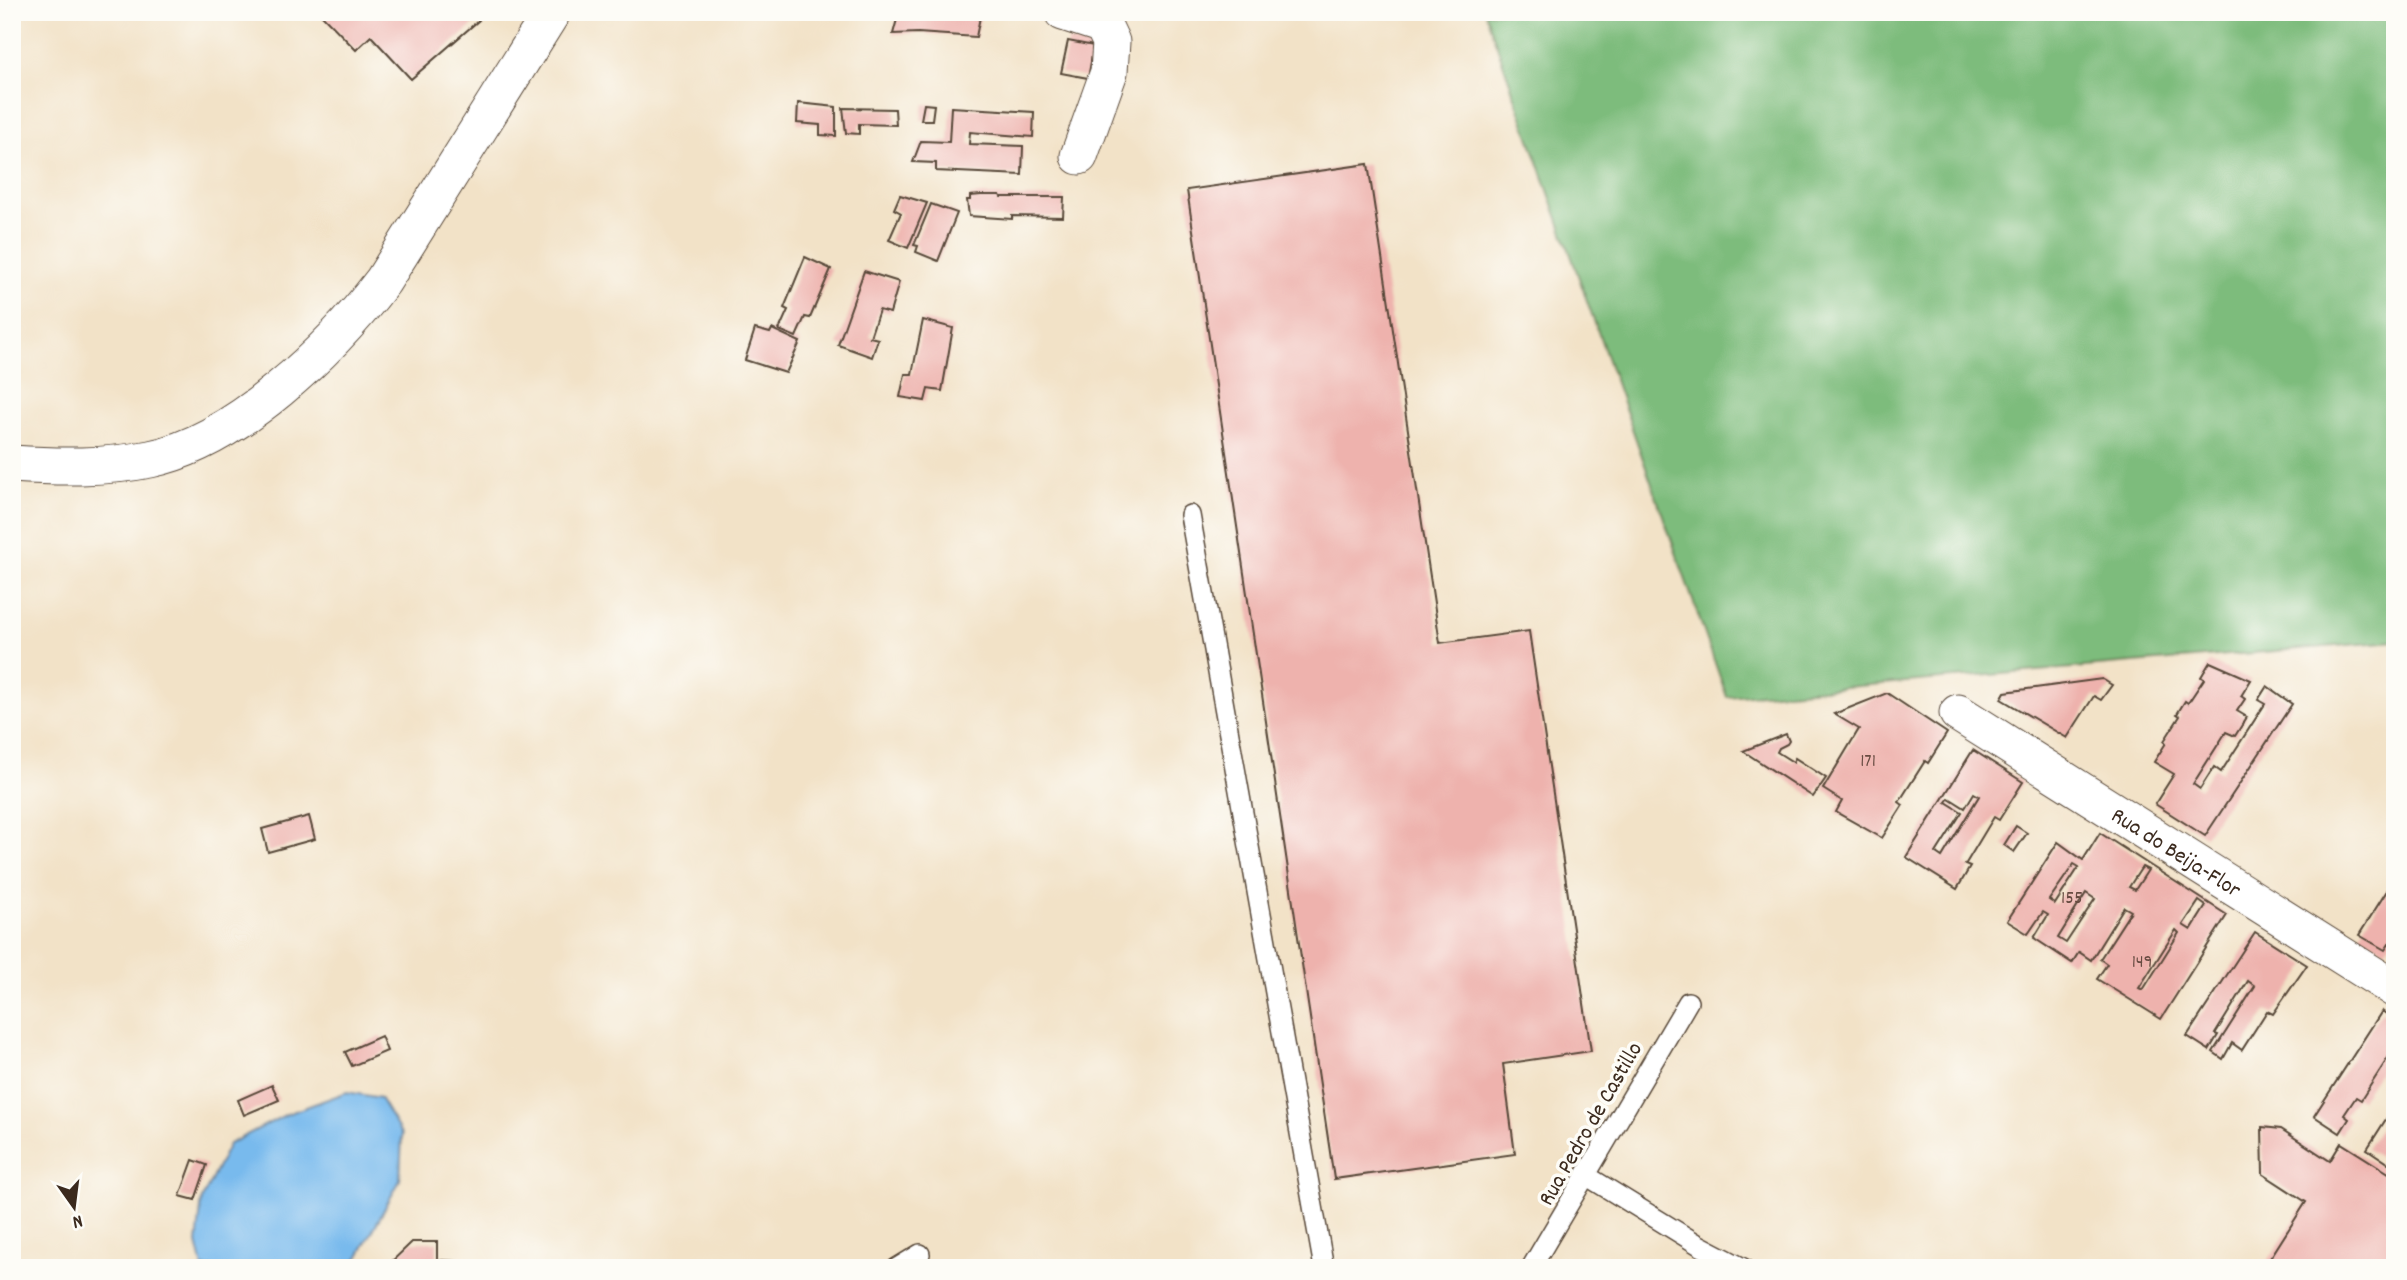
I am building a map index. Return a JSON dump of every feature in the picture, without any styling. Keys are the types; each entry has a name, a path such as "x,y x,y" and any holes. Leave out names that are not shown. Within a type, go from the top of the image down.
{"street":[{"path":"12,464 121,464 153,458 193,444 229,424 273,394 359,312 383,281 552,12"},
{"path":"1063,12 1103,25 1111,42 1109,72 1079,156"},
{"name":"Rua do Beija-Flor","path":"1958,713 2395,989"}],"lane":[{"path":"1190,515 1324,1268"},
{"name":"Rua Pedro de Castillo","path":"1531,1268 1688,1002"},
{"path":"1587,1176 1699,1245 1743,1268"},
{"path":"897,1268 920,1254"}],"green space":[{"path":"1485,12 2395,12 2395,641 1727,697"}],"water":[{"path":"347,1092 380,1098 402,1135 400,1180 350,1268 203,1268 197,1243 202,1199 229,1144 287,1114"}],"building":[{"path":"473,12 479,20 411,79 371,36 356,50 321,14"},
{"path":"899,12 981,12 976,37 893,34"},
{"path":"1068,41 1094,46 1088,78 1061,73"},
{"path":"798,103 836,107 836,136 820,135 820,125 797,123"},
{"path":"924,104 934,105 932,120 921,120"},
{"path":"951,107 1034,112 1033,137 970,132 969,144 1023,146 1022,175 936,171 936,163 913,162 921,141 949,142"},
{"path":"843,108 895,109 896,125 859,124 859,134 846,133"},
{"path":"1368,164 1440,643 1529,631 1591,1051 1503,1064 1515,1154 1334,1179 1187,190"},
{"path":"900,195 927,203 908,248 889,240 901,213 894,209"},
{"path":"970,196 1064,197 1063,217 1012,216 1012,219 969,216 967,200 970,200"},
{"path":"931,204 957,213 938,261 916,252 918,246 914,245"},
{"path":"805,257 831,269 810,318 805,317 796,337 779,330 788,310 784,308"},
{"path":"864,271 899,282 890,313 879,310 870,337 878,339 872,357 838,345"},
{"path":"923,320 953,328 942,391 928,389 925,401 900,397 905,374 912,374"},
{"path":"755,329 770,333 772,329 800,342 786,373 745,360"},
{"path":"2210,662 2251,680 2241,696 2245,699 2237,711 2247,717 2235,736 2226,732 2193,784 2200,789 2214,767 2221,772 2265,704 2258,700 2267,686 2292,704 2205,836 2155,804 2174,774 2154,762 2180,716 2177,714 2204,679 2201,677"},
{"path":"2102,679 2112,685 2101,700 2094,696 2067,738 2001,699 2005,692"},
{"path":"1887,693 1947,733 1899,802 1903,805 1882,838 1836,812 1842,801 1823,789 1859,729 1834,714"},
{"path":"1786,734 1789,741 1777,752 1793,762 1795,758 1826,778 1813,797 1743,751"},
{"path":"1973,750 2023,782 1999,820 1994,817 1965,865 1970,867 1957,889 1906,857","holes":["1974,793 1979,796 1942,857 1936,853 1962,812 1946,802 1949,798 1965,808"]},
{"path":"309,816 315,839 268,852 262,829"},
{"path":"2016,826 2027,833 2014,852 2004,845"},
{"path":"2100,833 2227,915 2161,1019 2097,979 2107,964 2100,959 2131,911 2124,907 2091,960 2079,952 2072,963 2034,938 2048,915 2043,912 2028,934 2007,921 2058,842 2083,860","holes":["2074,864 2079,867 2055,904 2049,900","2142,867 2148,870 2135,890 2129,887","2086,893 2095,899 2066,943 2058,938","2199,901 2206,906 2191,930 2183,925","2176,930 2179,933 2143,990 2139,988"]},
{"path":"2395,878 2395,935 2385,950 2359,935"},
{"path":"2255,932 2307,965 2273,1014 2267,1011 2242,1050 2232,1043 2223,1059 2213,1052 2255,986 2248,981 2215,1034 2218,1035 2209,1050 2187,1036"},
{"path":"2382,1011 2395,1020 2395,1047 2361,1100 2356,1097 2344,1115 2349,1119 2340,1133 2314,1116"},
{"path":"381,1036 387,1051 352,1066 345,1052"},
{"path":"272,1085 279,1100 244,1115 238,1100"},
{"path":"2395,1105 2395,1152 2388,1163 2367,1149"},
{"path":"2262,1127 2281,1129 2330,1161 2341,1143 2395,1177 2395,1268 2264,1268 2306,1202 2263,1174"},
{"path":"193,1160 207,1165 195,1200 180,1196"},
{"path":"412,1242 437,1242 437,1260 457,1261 457,1268 385,1268"}]}
